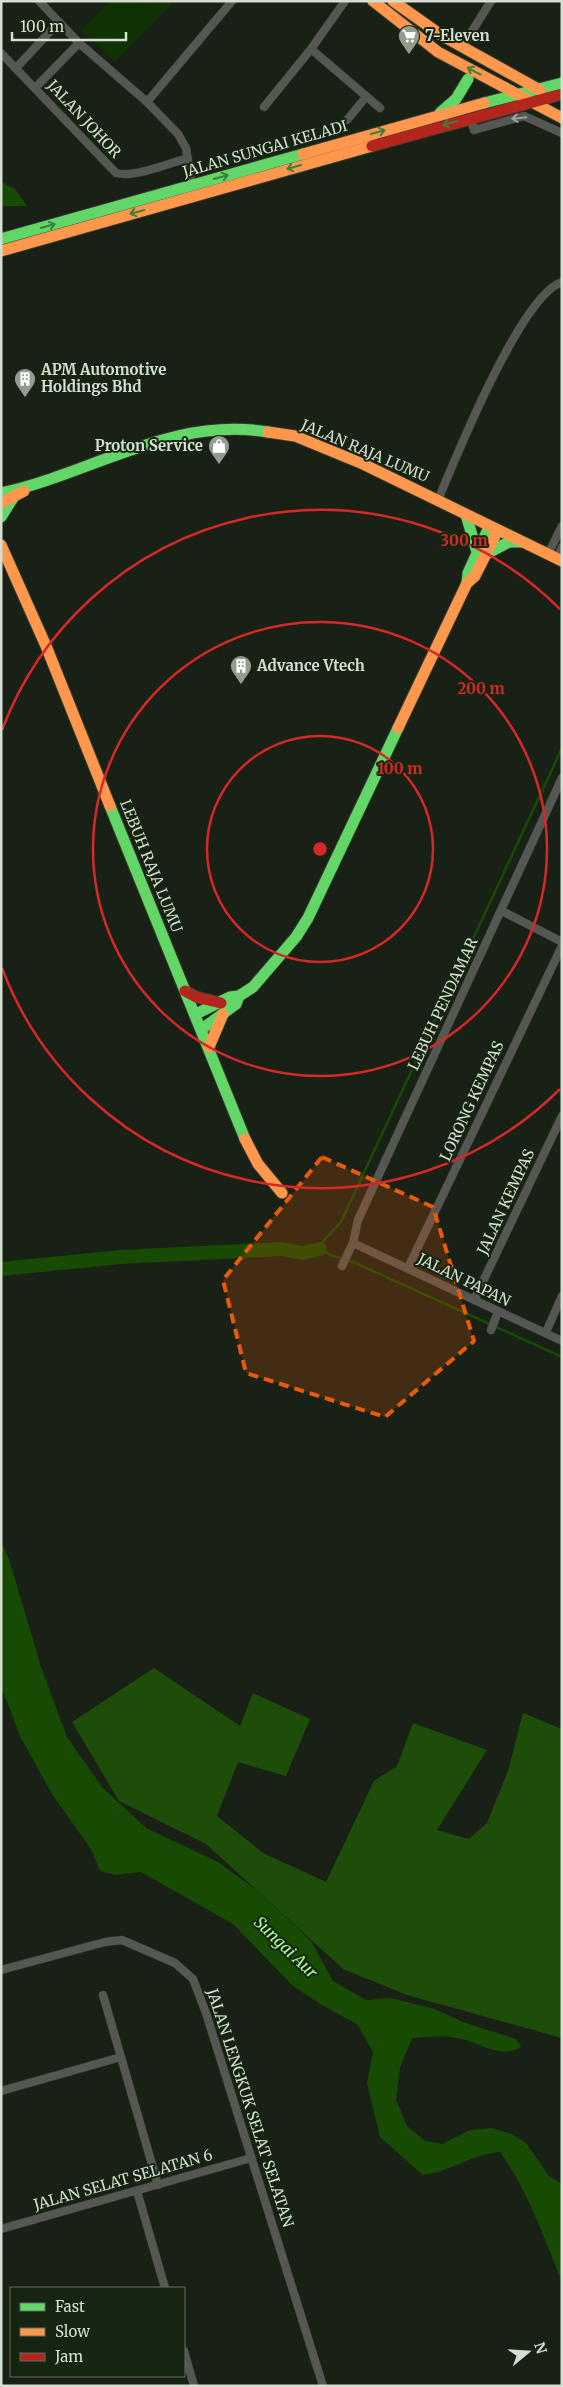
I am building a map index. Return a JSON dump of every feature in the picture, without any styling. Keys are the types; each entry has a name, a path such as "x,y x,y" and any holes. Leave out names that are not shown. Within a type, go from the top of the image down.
{"street":[{"path":"39,1 79,43 147,102 178,134 186,148 192,185"},
{"path":"147,102 232,1"},
{"path":"264,107 311,49 345,1"},
{"path":"373,1 438,52 562,118"},
{"path":"393,1 462,47 538,89 558,97"},
{"path":"462,47 491,1"},
{"path":"17,67 59,22"},
{"path":"36,87 79,43"},
{"path":"311,49 380,108"},
{"name":"JALAN JOHOR","path":"1,53 17,67 116,173 122,175 188,158"},
{"path":"437,115 456,99 468,79"},
{"name":"JALAN SUNGAI KELADI","path":"1,240 437,115 562,83"},
{"path":"347,120 366,97"},
{"name":"JALAN SUNGAI KELADI","path":"1,251 470,118 558,97"},
{"path":"470,118 474,130 524,116 562,133"},
{"path":"438,500 482,396 494,374 533,309 550,288 562,282"},
{"name":"JALAN RAJA LUMU","path":"6,492 29,487 114,454 168,438 209,431 251,429 295,436 363,464 556,558"},
{"path":"1,503 6,492"},
{"path":"1,517 6,492"},
{"path":"466,515 481,553"},
{"path":"556,558 562,526"},
{"path":"196,1014 236,1004 239,996 260,981 296,937 308,918 467,584 468,572 481,553 494,528"},
{"path":"481,553 509,542 521,542"},
{"name":"LEBUH RAJA LUMU","path":"1,545 46,646 185,991 196,1014 237,1122 252,1154 282,1194"},
{"path":"556,558 562,547"},
{"name":"LEBUH PENDAMAR","path":"342,1266 350,1253 358,1220 562,778"},
{"path":"502,911 562,942"},
{"name":"LORONG KEMPAS","path":"408,1268 562,946"},
{"path":"185,991 223,1008"},
{"path":"202,1029 223,1008"},
{"path":"209,1047 223,1008"},
{"name":"JALAN KEMPAS","path":"474,1300 562,1116"},
{"name":"JALAN PAPAN","path":"353,1243 474,1300 497,1315 546,1332 562,1341"},
{"path":"546,1332 562,1296"},
{"path":"491,1330 497,1315"},
{"name":"JALAN LENGKUK SELAT SELATAN","path":"1,1970 105,1942 122,1940 175,1963 194,1979 323,2386"},
{"path":"103,1995 158,2185"},
{"path":"1,2091 121,2057"},
{"path":"248,2148 236,2163 256,2172"},
{"name":"JALAN SELAT SELATAN 6","path":"1,2229 252,2158"},
{"path":"137,2191 166,2287"},
{"path":"185,2354 194,2386"}],"highlighted area":[{"path":"322,1157 433,1207 474,1341 385,1417 246,1373 223,1280"}],"shaded area":[{"path":"111,1 172,3 115,62 81,30"},
{"path":"154,1668 240,1726 253,1693 310,1719 286,1776 238,1762 217,1816 263,1853 326,1882 374,1781 397,1766 413,1723 487,1750 437,1830 469,1839 487,1823 508,1771 523,1713 562,1729 562,2038 407,1995 343,1969 206,1844 119,1801 72,1722"}],"water":[{"path":"1,182 15,189 27,206 1,206"},
{"name":"Sungai Aur","path":"1,1541 9,1559 41,1667 67,1737 102,1787 146,1828 218,1862 258,1891 311,1941 333,1981 366,2000 390,1998 435,2009 463,2022 516,2039 521,2047 506,2052 456,2038 412,2038 400,2068 396,2100 407,2126 425,2141 442,2144 470,2130 491,2128 512,2134 526,2143 549,2176 562,2184 562,2282 527,2199 500,2152 490,2153 423,2175 380,2137 367,2083 373,2052 357,2024 320,2004 292,1985 233,1924 141,1872 115,1875 100,1871 91,1849 52,1794 20,1736 1,1686"}],"waterway":[{"path":"562,748 341,1222 325,1239 320,1249 330,1255 353,1262 562,1357"},
{"path":"1,1269 121,1257 283,1249 302,1253 320,1249"}],"traffic: fast":[{"path":"440,113 456,99 468,79"},
{"path":"484,103 562,83"},
{"path":"1,239 303,154"},
{"path":"1,493 34,484 165,439 198,432 232,429 268,432"},
{"path":"1,517 13,498"},
{"path":"466,515 477,552"},
{"path":"467,583 468,573 489,527"},
{"path":"486,554 509,542 521,542"},
{"path":"196,1014 230,997 239,996 253,987 296,937 308,918 398,728"},
{"path":"110,806 245,1139"},
{"path":"202,1029 236,1004 239,996"}],"traffic: slow":[{"path":"373,1 438,52 562,118"},
{"path":"393,1 441,35 540,90"},
{"path":"303,154 484,103"},
{"path":"1,251 372,146"},
{"path":"268,432 295,436 363,464 562,561"},
{"path":"1,503 24,491"},
{"path":"398,728 467,583 475,576 498,530"},
{"path":"1,545 46,646 110,806"},
{"path":"209,1047 223,1014"},
{"path":"245,1139 258,1164 282,1193"}],"traffic: jam":[{"path":"372,146 562,94"},
{"path":"185,991 196,997 221,1003"}],"place":[{"name":"7-Eleven","path":"409,55"},
{"name":"APM Automotive Holdings Bhd","path":"25,398"},
{"name":"Proton Service","path":"219,465"},
{"name":"Advance Vtech","path":"241,685"}]}
